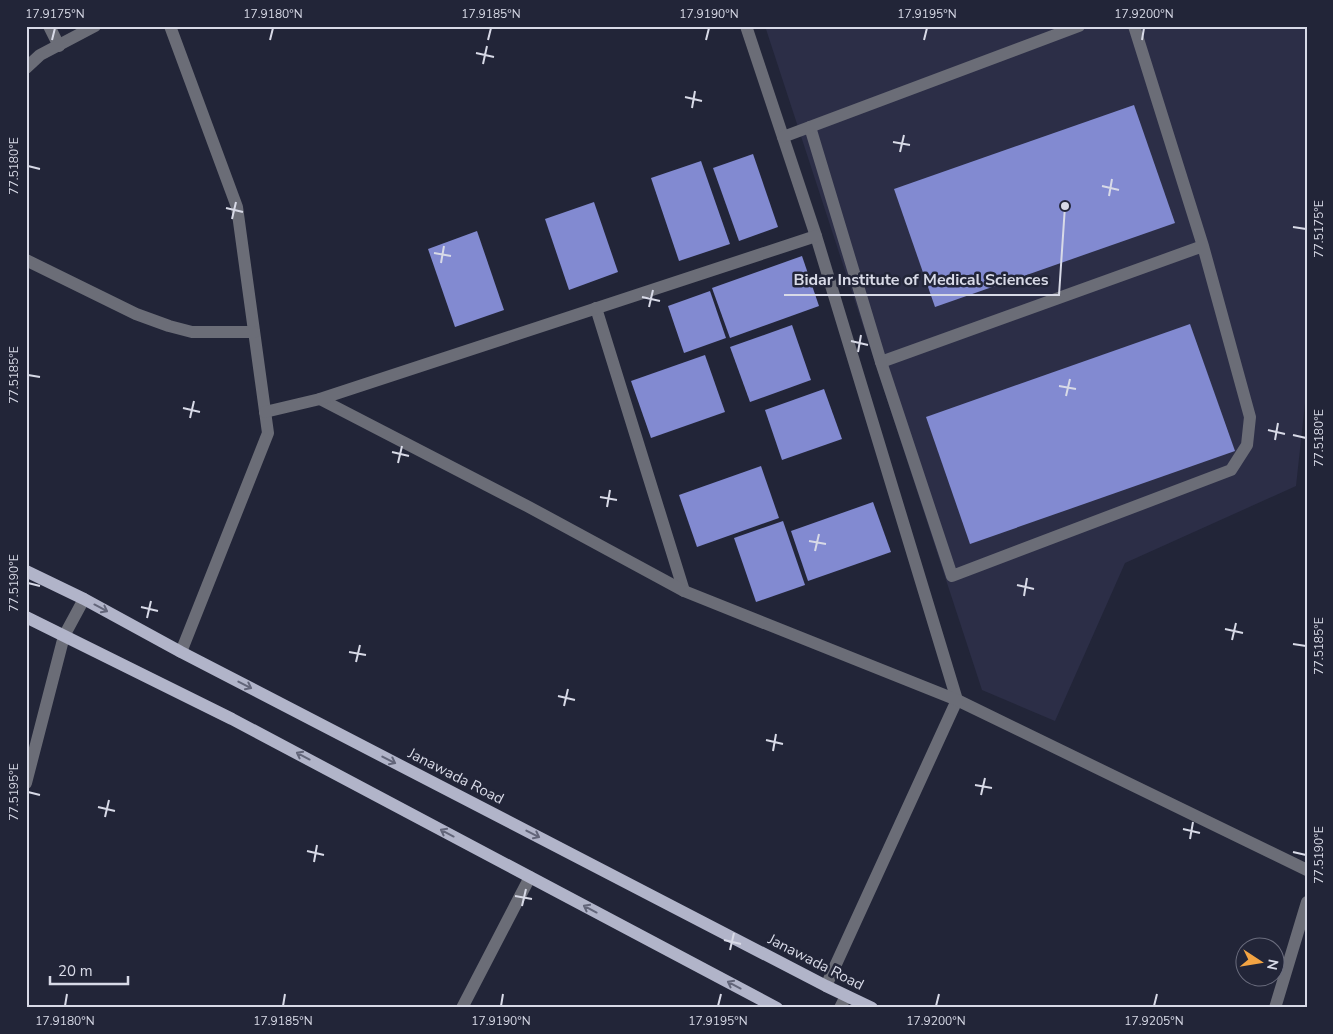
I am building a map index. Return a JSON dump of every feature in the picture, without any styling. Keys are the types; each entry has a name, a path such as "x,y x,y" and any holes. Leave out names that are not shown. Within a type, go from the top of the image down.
{"main road":[{"name":"Janawada Road","path":"26,571 84,599 181,652 826,986 872,1008"},
{"path":"26,617 232,719 777,1008"}],"street":[{"path":"48,26 59,46"},
{"path":"26,68 40,56 95,26"},
{"path":"170,26 237,207 268,433 181,652"},
{"path":"746,26 816,236 957,700 826,986"},
{"path":"783,137 1079,26"},
{"path":"810,126 881,362 952,576 1231,470 1247,445 1250,417 1202,246 1134,26"},
{"path":"265,412 320,399 816,236"},
{"path":"881,362 1202,246"},
{"path":"26,260 136,314 168,326 192,332 254,332"},
{"path":"596,308 684,591"},
{"path":"320,399 527,506 684,591 957,700 1307,870"},
{"path":"26,783 31,746 64,636 84,599"},
{"path":"462,1008 530,877"},
{"path":"1275,1008 1307,902"},
{"path":"840,1008 846,996"}],"shaded area":[{"path":"765,26 1307,26 1307,385 1296,486 1125,563 1055,721 982,690"}],"building":[{"path":"1134,105 1175,223 935,307 894,189"},
{"path":"753,154 778,227 739,241 713,168"},
{"path":"701,161 730,244 679,261 651,178"},
{"path":"594,202 618,272 569,290 545,219"},
{"path":"477,231 504,310 455,327 428,249"},
{"path":"802,256 819,306 730,338 712,288"},
{"path":"710,291 726,338 684,353 668,306"},
{"path":"1190,324 1235,451 970,544 926,417"},
{"path":"792,325 811,380 750,402 730,347"},
{"path":"705,355 725,412 651,438 631,381"},
{"path":"824,389 842,439 782,460 765,410"},
{"path":"761,466 779,518 697,547 679,495"},
{"path":"873,502 891,552 808,581 791,531"},
{"path":"783,521 805,585 756,602 734,538"}],"place":[{"name":"Bidar Institute of Medical Sciences","path":"1065,206"}]}
